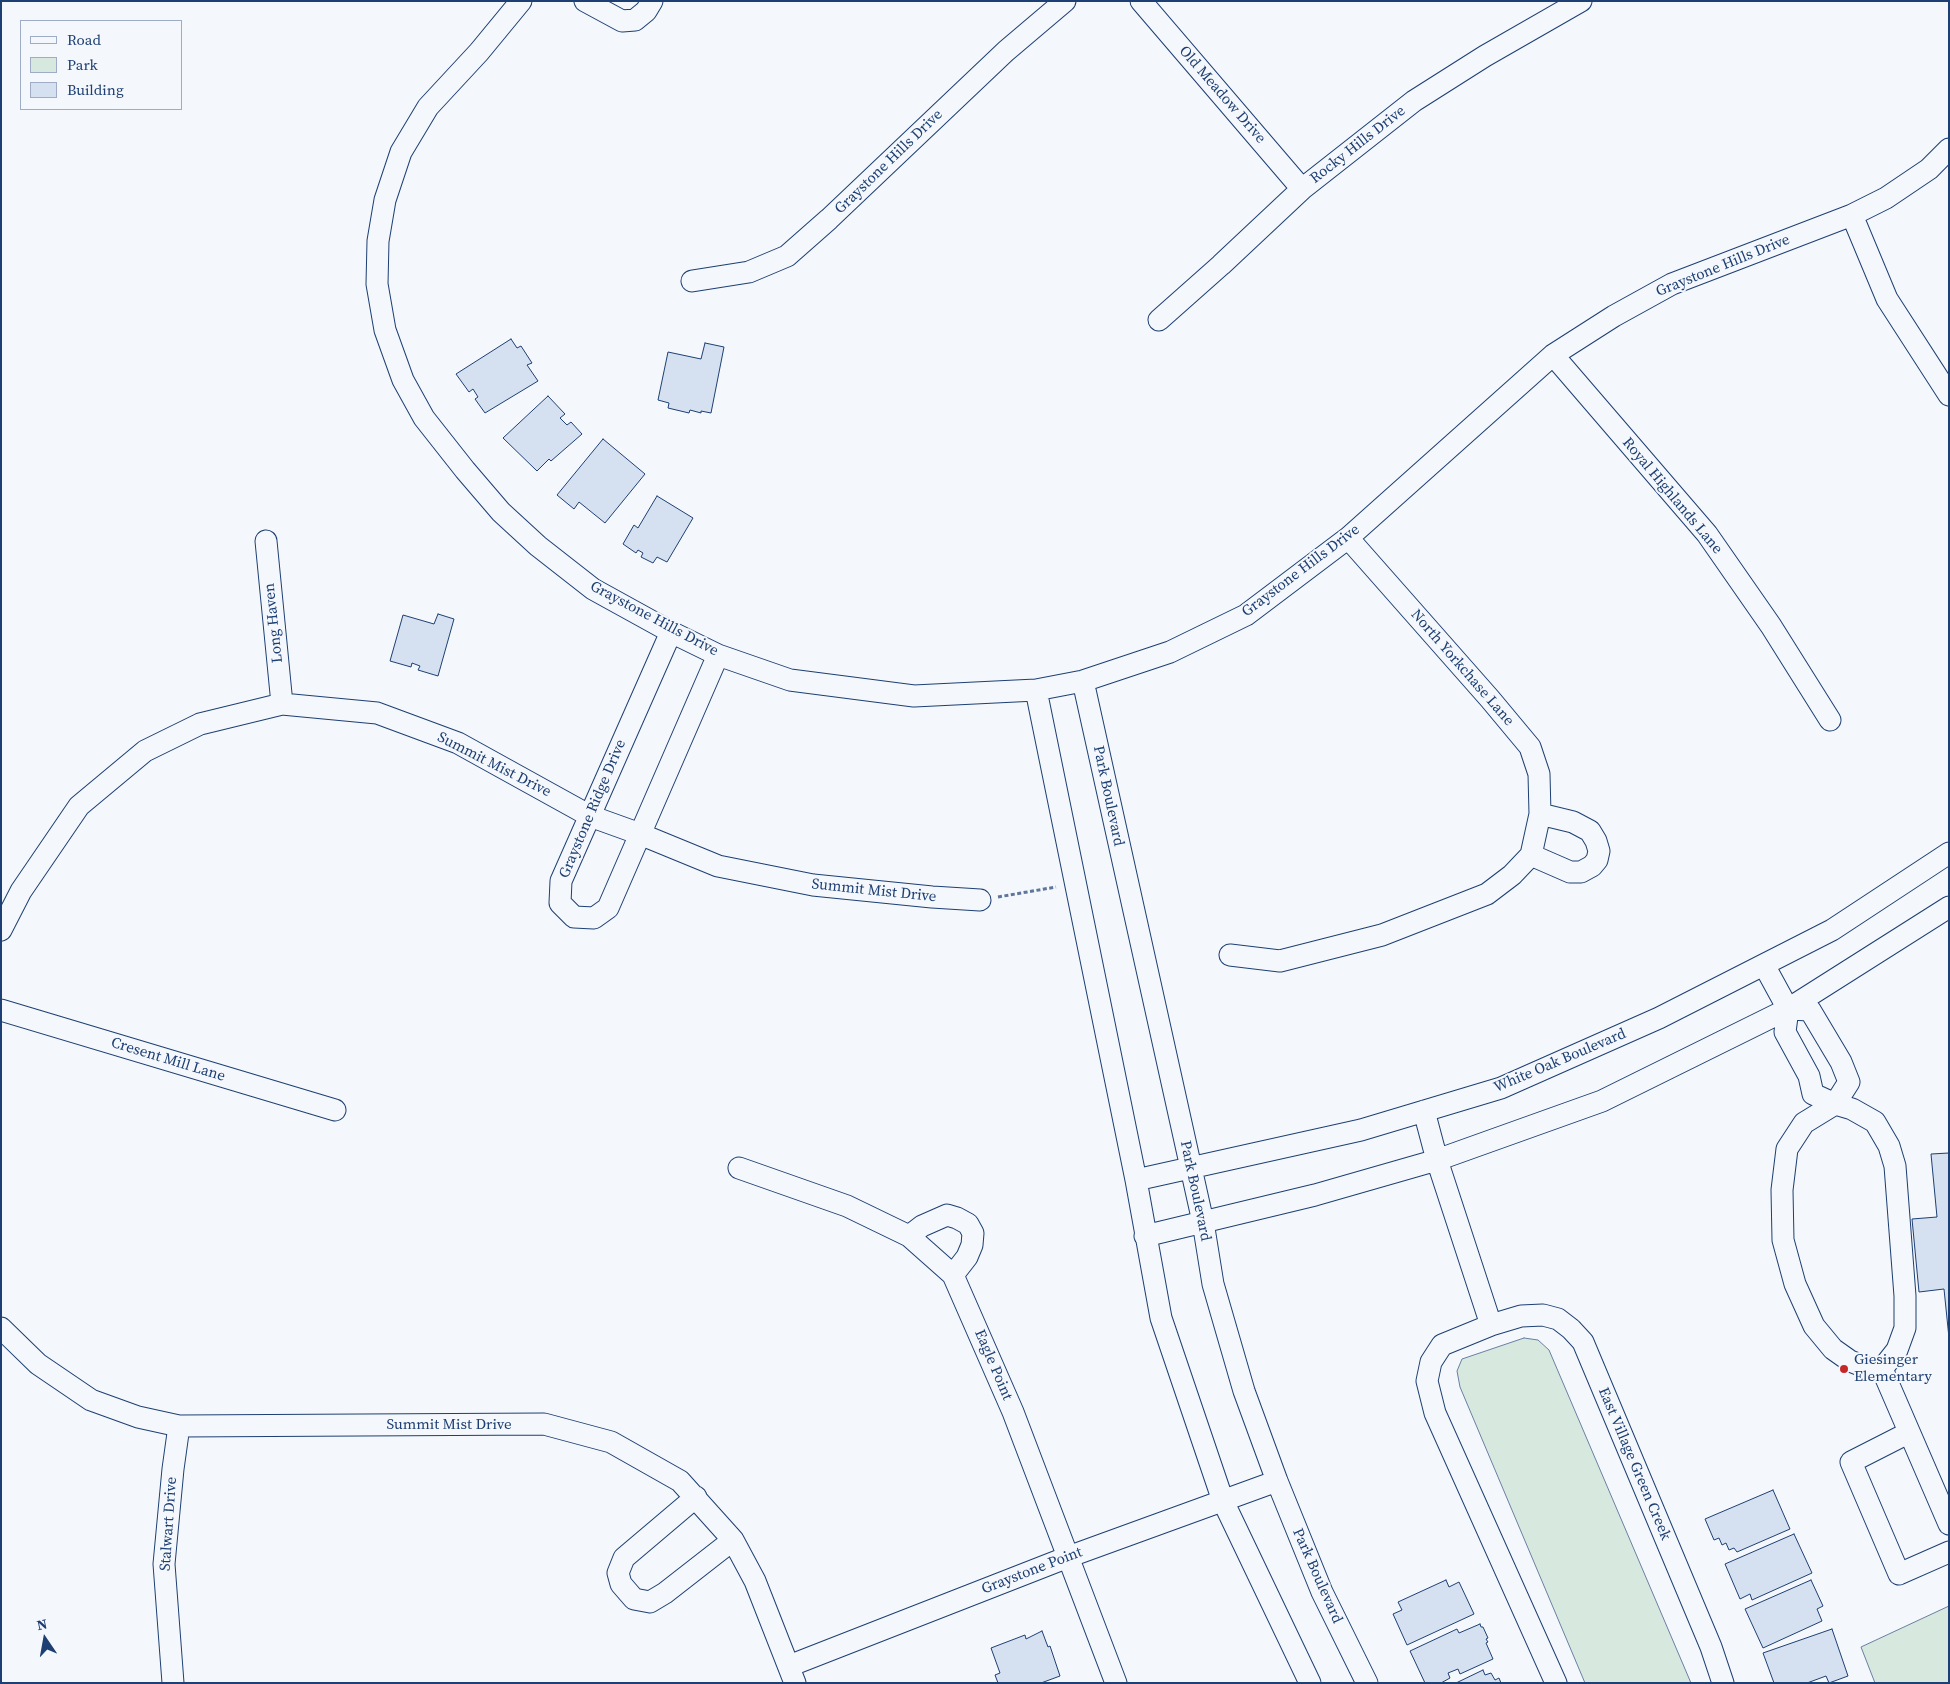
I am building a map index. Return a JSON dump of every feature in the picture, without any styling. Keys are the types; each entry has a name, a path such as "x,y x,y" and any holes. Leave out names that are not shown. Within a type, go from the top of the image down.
{"street":[{"name":"Graystone Hills Drive","path":"521,1 479,52 428,107 401,152 385,200 378,241 377,284 385,330 403,380 424,418 501,512 538,546 593,589 671,632 718,654 790,680 914,696 1036,690 1083,681 1170,652 1246,615 1348,538 1553,356 1614,316 1672,284 1852,214 1886,198 1922,174 1949,149"},
{"path":"585,1 622,21 635,20 646,11 652,1"},
{"name":"Graystone Hills Drive","path":"692,281 749,272 787,256 829,219 1006,51 1065,1"},
{"name":"Old Meadow Drive","path":"1141,1 1302,189"},
{"name":"Rocky Hills Drive","path":"1159,320 1302,189 1414,101 1485,56 1581,1"},
{"path":"1852,214 1887,299 1949,395"},
{"name":"Royal Highlands Lane","path":"1553,356 1707,534 1771,626 1830,720"},
{"name":"North Yorkchase Lane","path":"1348,538 1530,747 1539,774 1540,814 1531,855"},
{"name":"Long Haven","path":"266,541 282,704"},
{"name":"Graystone Ridge Drive","path":"671,632 561,881 560,903 574,917 594,918 608,908 718,654"},
{"name":"Park Boulevard","path":"1083,681 1202,1222 1213,1284 1244,1391 1277,1481 1322,1592 1367,1683"},
{"path":"1036,690 1136,1180 1161,1318 1223,1500 1310,1683"},
{"name":"Summit Mist Drive","path":"1,930 21,891 79,806 145,752 200,724 282,704 377,713 458,743 590,816 718,866 813,885 980,900"},
{"path":"1230,955 1280,960 1382,935 1487,894 1512,875 1531,855 1570,872 1581,872 1592,866 1597,860 1599,851 1590,831 1573,822 1540,814"},
{"name":"White Oak Boulevard","path":"1136,1180 1361,1130 1502,1088 1659,1018 1832,930 1949,853"},
{"path":"1145,1236 1316,1194 1437,1160 1602,1101 1788,1009 1949,906"},
{"path":"1764,964 1788,1009 1785,1032 1809,1076 1813,1094 1852,1109 1875,1122 1889,1146 1895,1166 1905,1328 1897,1350 1882,1369"},
{"path":"1788,1009 1810,1010 1841,1062 1850,1082 1835,1104 1804,1123 1787,1149 1782,1190 1783,1240 1795,1284 1814,1326 1833,1348 1850,1361 1868,1368 1882,1369"},
{"name":"Cresent Mill Lane","path":"1,1010 335,1110"},
{"path":"1424,1111 1437,1160 1491,1325"},
{"name":"Eagle Point","path":"739,1168 846,1206 909,1236 953,1275 1013,1412 1116,1683"},
{"path":"909,1236 922,1226 947,1215 968,1224 973,1233 972,1245 964,1261 953,1275"},
{"name":"East Village Green Creek","path":"1556,1683 1435,1413 1427,1381 1430,1362 1442,1345 1491,1325 1521,1316 1544,1315 1558,1319 1571,1328 1583,1342 1711,1646 1723,1683"},
{"name":"Summit Mist Drive","path":"5,1338 38,1364 91,1400 138,1417 179,1426 544,1424 611,1442 680,1481 696,1496 732,1540 755,1581 792,1674"},
{"path":"1882,1369 1908,1433 1949,1524"},
{"name":"Stalwart Drive","path":"172,1683 164,1564 179,1426"},
{"path":"1908,1433 1851,1462 1899,1574 1949,1552"},
{"name":"Graystone Point","path":"792,1674 1068,1557 1277,1481"},
{"path":"696,1496 624,1558 618,1573 621,1584 634,1599 650,1602 732,1540"}],"path":[{"path":"980,900 1075,884"}],"green space":[{"path":"1524,1338 1538,1340 1549,1350 1691,1683 1585,1683 1460,1387 1457,1371 1462,1359"},
{"path":"1949,1606 1949,1683 1875,1683 1861,1647"}],"building":[{"path":"511,339 517,348 521,346 532,363 527,365 538,381 485,413 475,399 478,397 473,389 469,392 456,374"},
{"path":"705,343 724,347 711,413 690,410 689,413 668,408 669,403 658,400 668,352 701,359"},
{"path":"548,396 565,414 560,418 567,425 571,422 582,434 551,461 549,459 537,471 503,438"},
{"path":"603,439 645,474 605,523 579,502 574,509 557,495"},
{"path":"657,496 693,518 667,562 657,557 653,563 641,557 643,553 638,550 636,553 623,544 634,525 638,528"},
{"path":"438,614 454,619 438,676 418,670 420,666 412,663 411,667 390,661 403,615 434,624"},
{"name":"Giesinger Elementary","path":"1949,1153 1949,1338 1944,1289 1919,1292 1912,1219 1937,1217 1931,1154"},
{"path":"1773,1490 1790,1529 1737,1552 1734,1548 1729,1550 1726,1543 1722,1545 1719,1538 1714,1540 1705,1519"},
{"path":"1794,1534 1812,1573 1752,1600 1750,1594 1740,1599 1725,1564"},
{"path":"1446,1580 1449,1587 1459,1582 1474,1614 1407,1645 1393,1614 1402,1610 1398,1602"},
{"path":"1811,1580 1823,1606 1817,1609 1822,1621 1763,1648 1745,1609"},
{"path":"1480,1624 1488,1638 1486,1643 1493,1659 1460,1674 1458,1669 1448,1673 1450,1678 1441,1683 1425,1683 1410,1651 1457,1629 1459,1633"},
{"path":"1832,1629 1848,1676 1829,1683 1826,1676 1807,1683 1774,1683 1763,1653"},
{"path":"1042,1631 1048,1647 1050,1646 1060,1676 1041,1683 998,1683 995,1675 1000,1673 991,1648 1025,1635 1026,1639"},
{"path":"1483,1670 1485,1675 1491,1673 1495,1680 1499,1678 1501,1683 1456,1683"}],"place":[{"name":"Giesinger Elementary","path":"1844,1369"}]}
